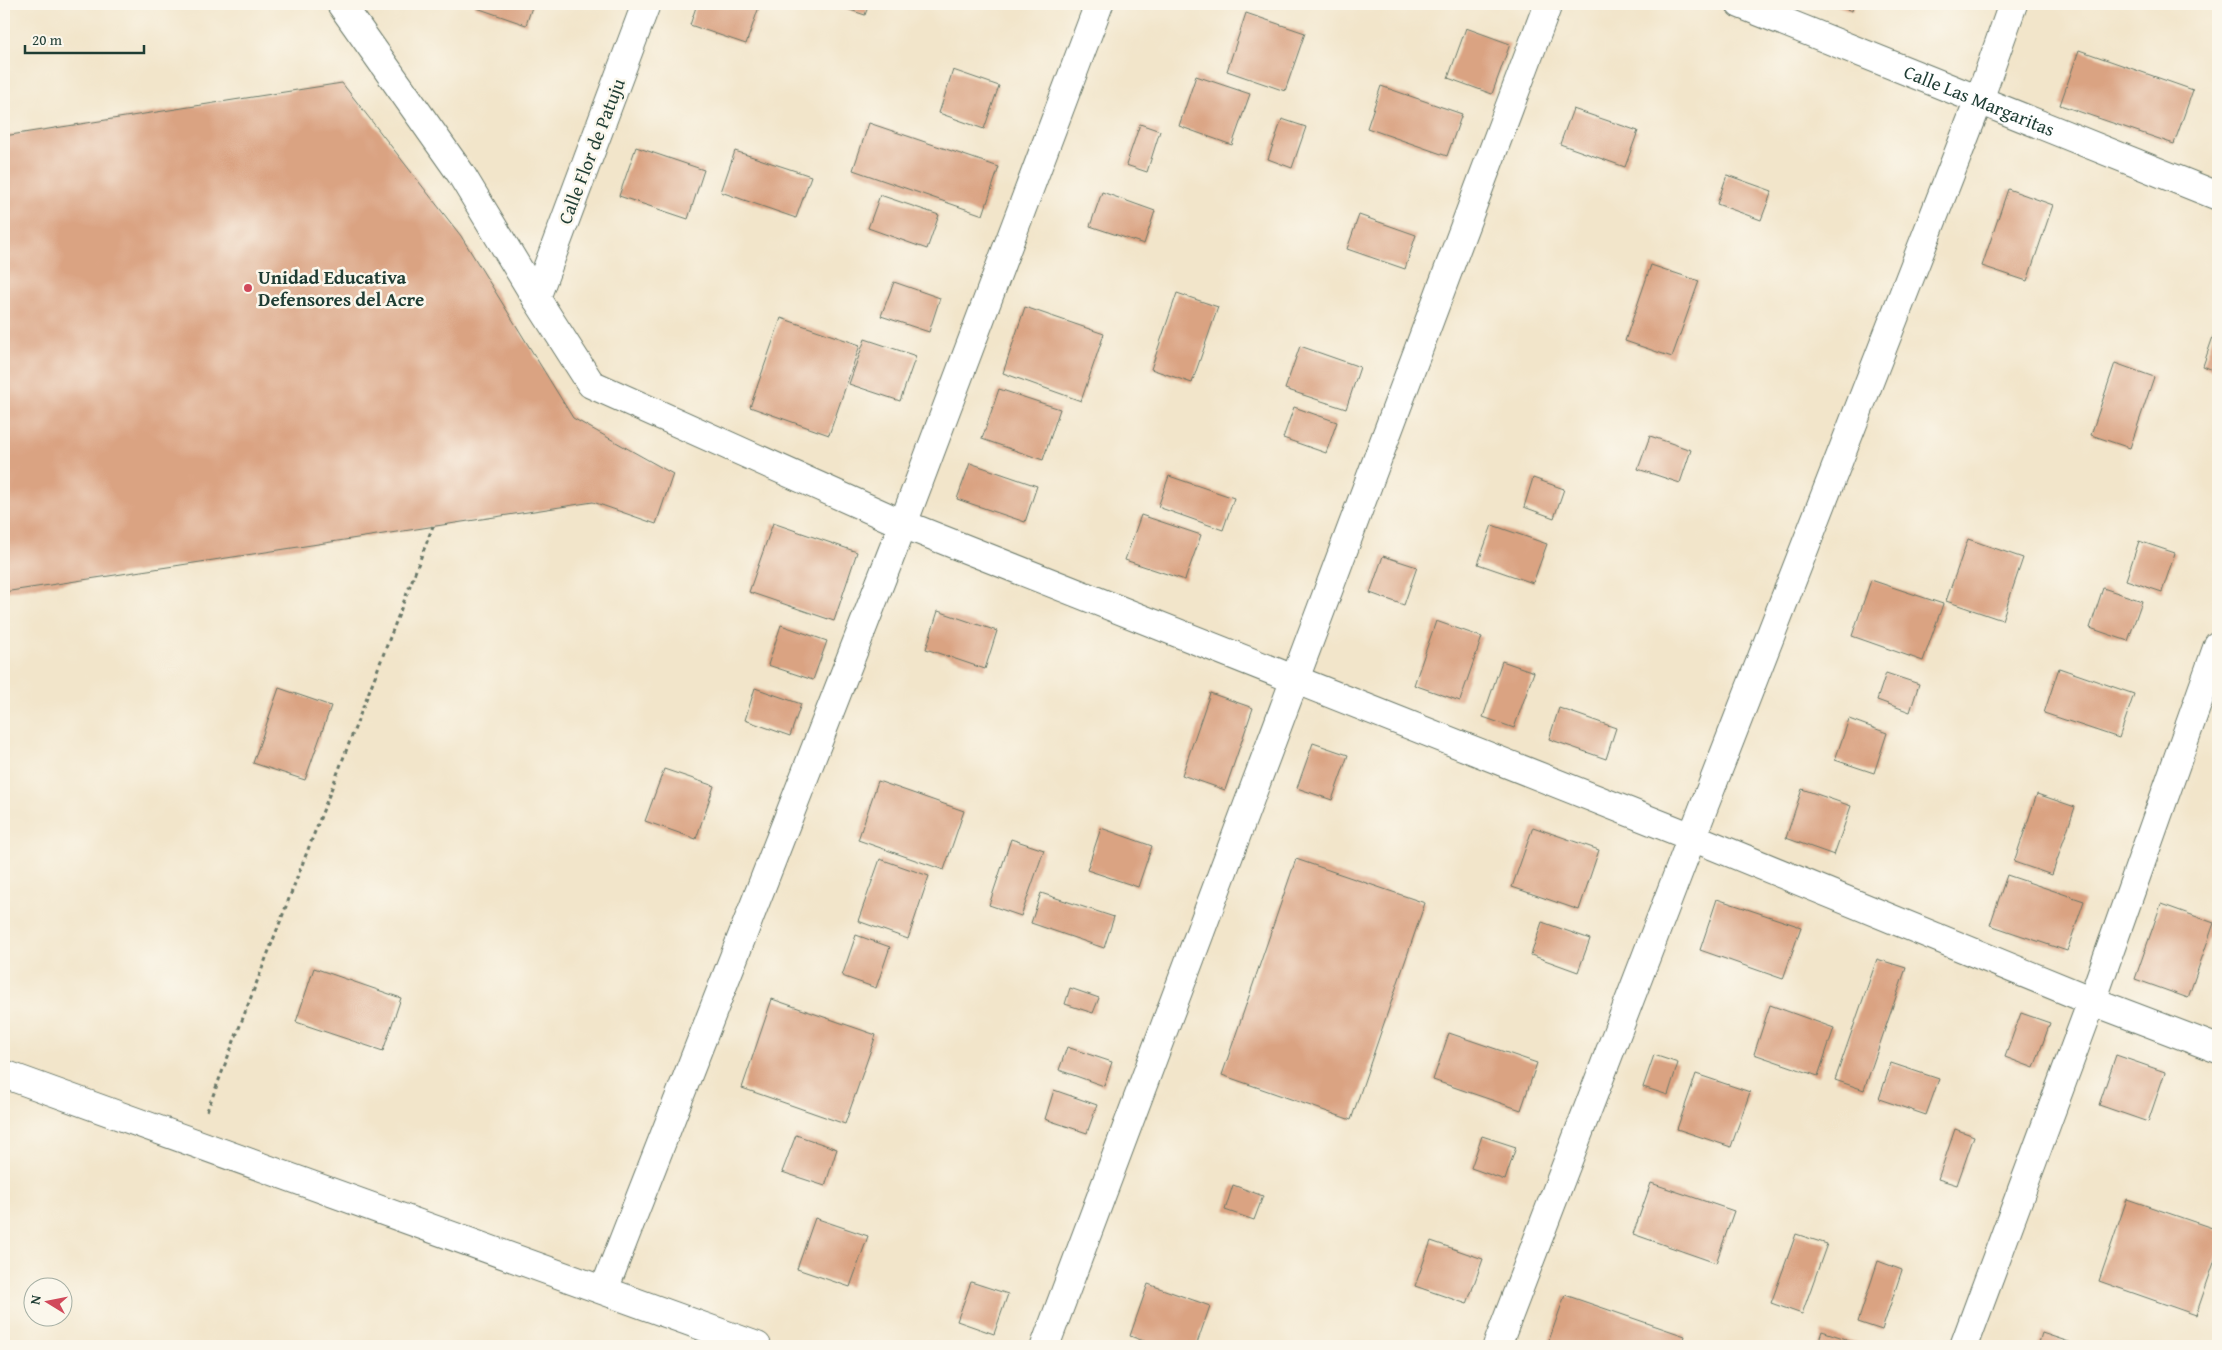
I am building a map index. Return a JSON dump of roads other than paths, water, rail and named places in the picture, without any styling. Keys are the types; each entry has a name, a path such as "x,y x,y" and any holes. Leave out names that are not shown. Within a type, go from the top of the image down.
{"street":[{"path":"341,4 461,174 591,384 903,524 1692,837 2092,1001 2218,1049"},
{"name":"Calle Flor de Patuju","path":"536,298 646,4"},
{"path":"604,1290 903,524 1099,4"},
{"path":"1045,1346 1548,4"},
{"name":"Calle Las Margaritas","path":"1740,4 2218,196"},
{"path":"1497,1346 1692,837 1979,100 2013,4"},
{"path":"1964,1346 2092,1001 2218,645"},
{"path":"4,1074 757,1346"}],"place":[{"name":"Unidad Educativa Defensores del Acre","path":"248,288"}]}
